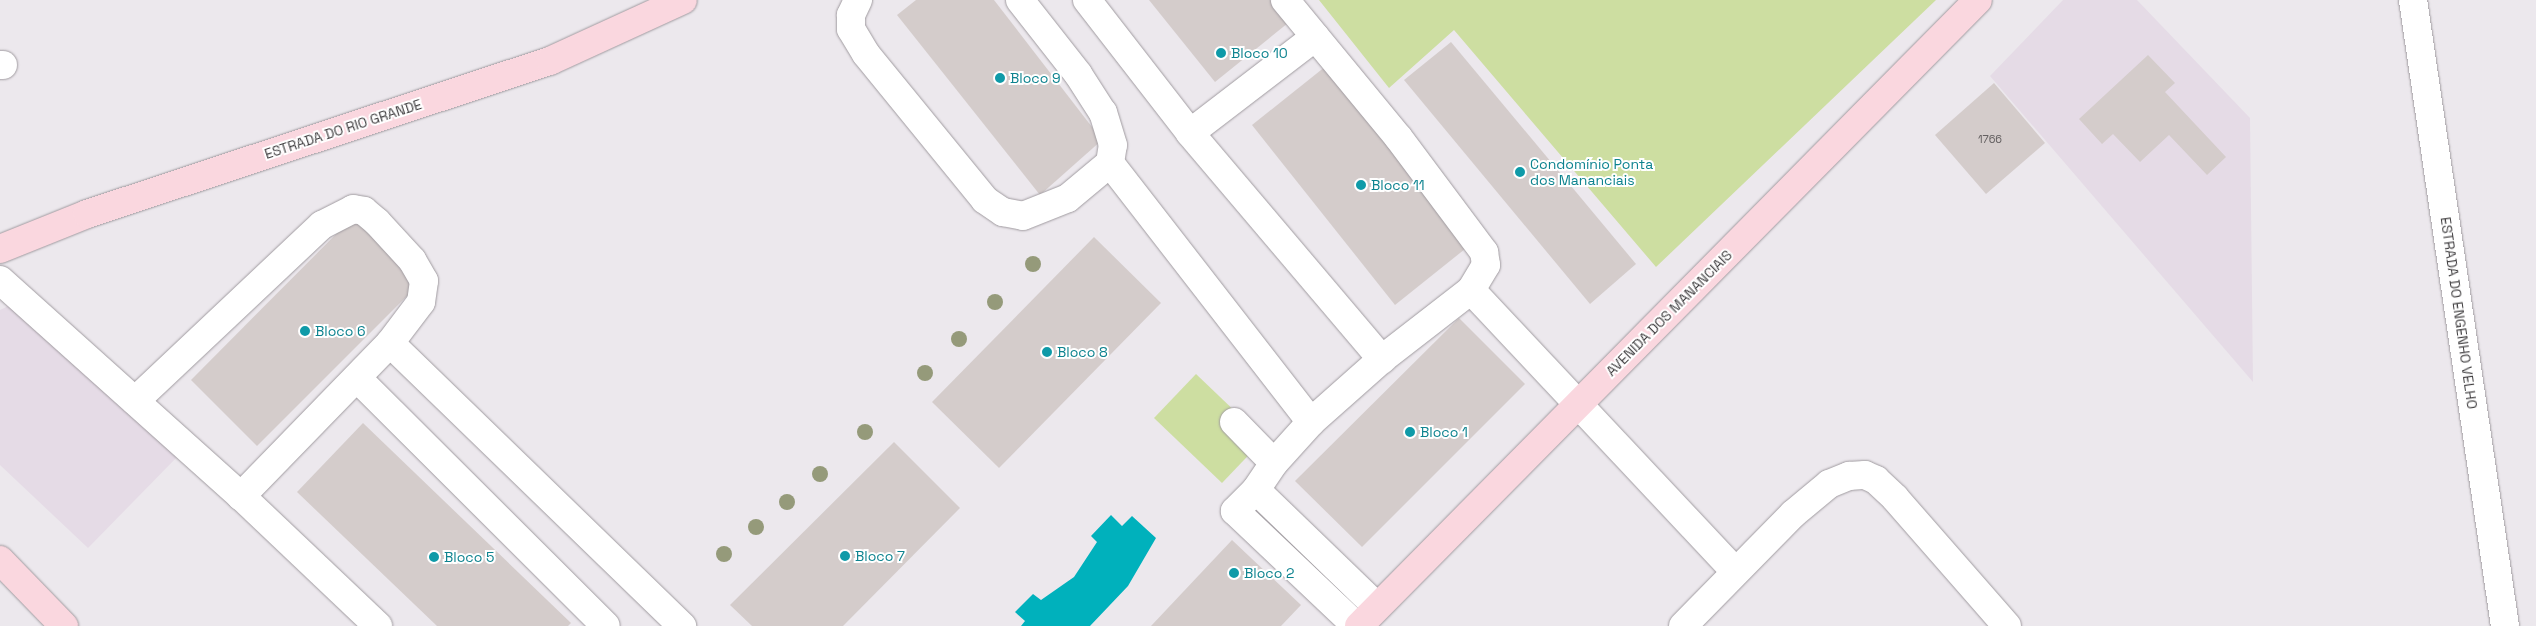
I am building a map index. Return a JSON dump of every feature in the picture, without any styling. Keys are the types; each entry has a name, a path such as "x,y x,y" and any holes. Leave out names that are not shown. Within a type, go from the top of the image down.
{"main road":[{"name":"ESTRADA DO RIO GRANDE","path":"0,249 88,214 550,61 683,0"},
{"name":"AVENIDA DOS MANANCIAIS","path":"1364,620 1978,0"},
{"path":"0,560 64,626"}],"street":[{"path":"858,0 850,15 851,30 866,54 985,200 1003,212 1022,216 1068,198 1110,163 1113,145 1103,113 1020,0"},
{"path":"1087,0 1190,133 1382,359"},
{"path":"1285,0 1477,239 1484,252 1486,266 1471,290 1382,359 1311,422 1274,463 1256,490 1235,511 1364,620"},
{"name":"ESTRADA DO ENGENHO VELHO","path":"2413,0 2505,626"},
{"path":"1190,133 1316,37"},
{"path":"1110,163 1311,422"},
{"path":"134,401 322,224 352,209 364,211 377,222 412,260 424,281 421,302 390,343 240,496"},
{"path":"0,280 240,496 378,626"},
{"path":"1471,290 1735,571"},
{"path":"390,343 682,626"},
{"path":"357,378 606,626"},
{"path":"1234,422 1274,463"},
{"path":"1683,626 1735,571 1829,484 1849,476 1865,475 1876,480 1895,498 2007,626"},
{"path":"1256,490 1364,620"}],"shaded area":[{"path":"2063,0 2137,0 2250,118 2253,382 1990,76"},
{"path":"23,299 181,453 88,548 0,465 0,310"}],"green space":[{"path":"1319,0 1936,0 1656,267 1454,30 1389,88"},
{"path":"1196,374 1264,439 1222,483 1154,418"}],"water":[{"path":"1111,515 1122,526 1132,516 1156,538 1128,586 1090,626 1021,626 1025,621 1015,612 1033,594 1041,600 1074,577 1097,542 1091,536"}],"building":[{"name":"Bloco 9","path":"916,0 994,0 1102,140 1040,195 897,15"},
{"name":"Bloco 10","path":"1149,0 1270,0 1288,23 1215,82"},
{"name":"Condomínio Ponta dos Mananciais","path":"1451,42 1636,264 1590,304 1404,80"},
{"path":"2148,55 2175,83 2165,92 2226,157 2207,175 2169,135 2140,162 2113,134 2102,144 2079,119"},
{"name":"Bloco 11","path":"1326,66 1470,245 1395,305 1252,125"},
{"path":"1994,83 2045,143 1986,194 1935,135"},
{"name":"Bloco 6","path":"354,216 420,283 257,446 191,380"},
{"name":"Bloco 8","path":"1094,237 1161,303 999,468 932,402"},
{"name":"Bloco 1","path":"1459,318 1525,384 1362,547 1295,481"},
{"name":"Bloco 5","path":"363,423 571,623 568,626 437,626 297,492"},
{"name":"Bloco 7","path":"894,442 960,508 843,626 752,626 730,605"},
{"name":"Bloco 2","path":"1232,540 1301,605 1281,626 1151,626"}],"place":[{"name":"Bloco 10","path":"1221,53"},
{"name":"Bloco 9","path":"1000,78"},
{"name":"Condomínio Ponta dos Mananciais","path":"1520,172"},
{"name":"Bloco 11","path":"1361,185"},
{"name":"Bloco 6","path":"305,331"},
{"name":"Bloco 8","path":"1047,352"},
{"name":"Bloco 1","path":"1410,432"},
{"name":"Bloco 7","path":"845,556"},
{"name":"Bloco 5","path":"434,557"},
{"name":"Bloco 2","path":"1234,573"}]}
